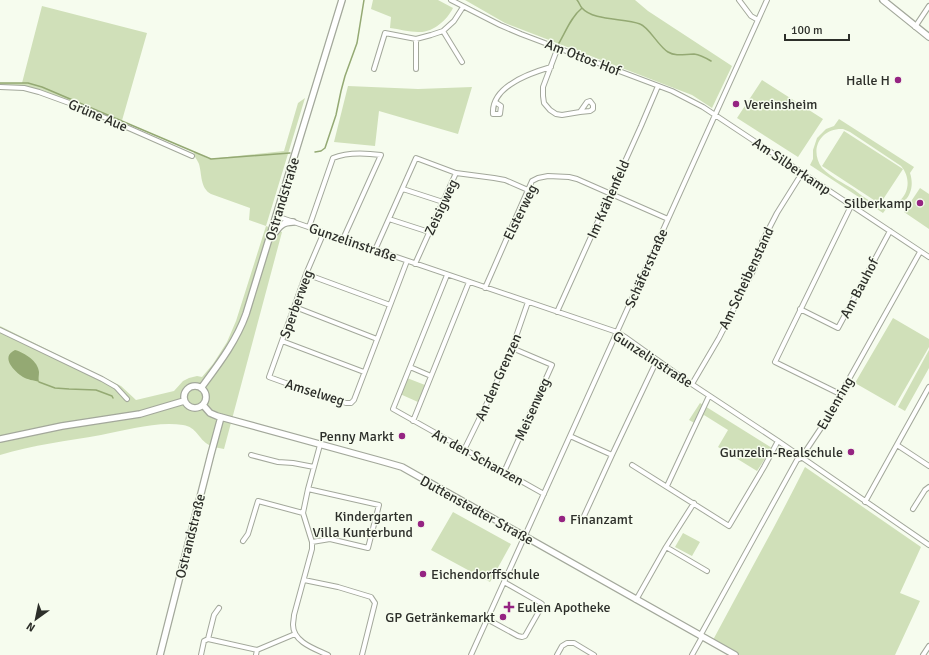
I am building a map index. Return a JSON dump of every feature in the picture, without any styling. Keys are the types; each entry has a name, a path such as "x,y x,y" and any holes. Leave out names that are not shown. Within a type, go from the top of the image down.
{"street":[{"name":"Ostrandstraße","path":"201,388 227,353 239,332 246,314 342,0"},
{"name":"Am Ottos Hof","path":"451,0 500,25 672,91 715,115"},
{"path":"739,0 751,16 758,20"},
{"name":"Schäferstraße","path":"471,655 767,0"},
{"path":"883,0 929,37"},
{"path":"915,26 929,6"},
{"path":"374,69 385,33 416,39 443,31 454,21 463,7"},
{"path":"443,31 462,62"},
{"path":"416,39 416,69"},
{"path":"558,47 543,87 544,103 550,110 562,116 580,112"},
{"path":"495,102 502,92 524,76 550,67"},
{"name":"Im Krähenfeld","path":"557,312 658,86"},
{"name":"Grüne Aue","path":"0,87 24,88 39,92 83,108 192,156"},
{"name":"Am Silberkamp","path":"715,115 929,257"},
{"path":"309,227 333,158 340,155 356,154 375,154 381,156 343,239"},
{"path":"375,250 416,158 456,173"},
{"name":"Zeisigweg","path":"415,264 456,173 505,180 528,190"},
{"name":"Am Scheibenstand","path":"692,384 719,338 747,282 759,257 762,242 777,213 802,173"},
{"name":"Elsterweg","path":"485,288 532,181 538,178 560,176 577,179 668,219"},
{"path":"403,189 443,202"},
{"path":"840,394 775,362 851,206"},
{"name":"Gunzelinstraße","path":"276,216 617,332 929,545"},
{"path":"389,219 429,232"},
{"path":"269,241 282,224 286,222 293,222"},
{"name":"Sperberweg","path":"269,377 306,274 324,232"},
{"name":"Am Bauhof","path":"800,309 838,328 890,232"},
{"name":"Eulenring","path":"692,655 797,460 801,458 825,422 920,252"},
{"name":"Amselweg","path":"269,377 346,403 354,400 407,261"},
{"path":"306,274 390,305"},
{"name":"An den Schanzen","path":"447,274 393,409 544,494"},
{"path":"413,421 469,282"},
{"name":"An den Grenzen","path":"464,450 512,348 528,302"},
{"path":"295,308 377,339"},
{"path":"0,330 102,379 116,387 128,399"},
{"path":"282,341 364,372"},
{"name":"Meisenweg","path":"504,472 552,365 512,348"},
{"path":"584,516 656,360"},
{"path":"410,367 431,376"},
{"path":"195,386 201,388 206,397 205,401 202,405 196,408 191,408 184,401 184,394 188,389 195,386"},
{"path":"865,502 929,387"},
{"path":"667,486 709,396"},
{"path":"0,439 62,426 140,414 184,401"},
{"name":"Duttenstedter Straße","path":"202,405 210,413 221,418 402,468 735,655"},
{"name":"Ostrandstraße","path":"160,655 221,418"},
{"path":"570,436 612,455"},
{"path":"632,465 729,526 778,442"},
{"path":"320,445 303,513 312,542 312,549 294,615 293,625 295,634 299,639 305,644 328,655"},
{"path":"897,445 929,466"},
{"path":"251,455 278,462 293,463 314,468"},
{"path":"913,509 925,490 929,487"},
{"path":"308,489 379,505 368,548 330,539 312,542"},
{"path":"243,541 248,534 258,501 303,513"},
{"path":"636,600 666,547 694,503"},
{"path":"666,547 707,571"},
{"path":"304,580 338,587 371,597 375,603 362,655"},
{"path":"487,619 522,637 525,636 542,606 539,602 504,582"},
{"path":"201,655 204,641 208,639 214,614 220,608"},
{"path":"208,639 257,650 295,634"},
{"path":"557,655 562,646 567,642 574,643 594,655"},
{"path":"923,655 929,646"},
{"path":"256,655 257,650"}],"shaded area":[{"path":"373,0 438,0 453,8 439,25 424,32 415,32 390,28 391,17 371,9"},
{"path":"465,0 635,0 648,11 732,66 712,108 692,95 505,23"},
{"path":"42,6 147,33 121,124 36,89 21,86 0,86 0,83 22,83"},
{"path":"762,80 823,119 798,157 737,118"},
{"path":"348,86 418,89 472,87 458,134 379,111 375,146 334,142"},
{"path":"305,98 266,226 249,220 250,208 211,194 207,191 203,185 199,164 194,152 209,159 284,151 298,103"},
{"path":"839,119 914,167 910,173 912,186 908,197 904,201 893,208 886,209 883,213 810,165 813,159 813,150 817,138 826,129 834,126","holes":["843,129 850,132 901,166 905,173 907,187 905,194 896,203 880,205 873,202 833,177 822,168 818,161 817,154 819,141 828,132"]},
{"path":"844,131 903,169 880,204 822,166"},
{"name":"Silberkamp","path":"920,188 929,194 929,229 904,212"},
{"path":"266,226 282,232 224,449 209,445 188,426 163,424 37,446 0,455 0,326 121,386 136,400 174,391 183,381 189,378 197,376 202,377 213,364 227,342 236,321"},
{"path":"893,318 929,339 929,347 895,406 855,383"},
{"path":"15,350 27,355 34,361 39,372 39,382 23,377 10,364 9,356"},
{"path":"929,350 929,368 905,411 898,407"},
{"path":"407,378 425,385 418,402 400,394"},
{"path":"700,403 772,448 757,471 718,447 728,430 704,415 698,425 689,420"},
{"path":"805,467 921,547 900,593 920,601 895,655 740,655 713,640"},
{"path":"453,512 511,544 490,582 431,550"},
{"path":"683,533 700,542 692,556 675,547"}],"waterway":[{"path":"315,152 321,151 325,148 336,115 345,76 357,43 364,0"},
{"path":"577,0 582,8 593,15 640,24 664,49 671,54 697,54 711,61"},
{"path":"559,43 572,20 582,8"},
{"path":"0,83 28,83 42,87 211,159 290,153"},
{"path":"39,382 55,388 96,390 112,396 113,398"}],"place":[{"name":"Halle H","path":"898,80"},
{"name":"Vereinsheim","path":"736,104"},
{"name":"Silberkamp","path":"920,203"},
{"name":"Penny Markt","path":"402,436"},
{"name":"Gunzelin-Realschule","path":"851,452"},
{"name":"Finanzamt","path":"562,519"},
{"name":"Kindergarten Villa Kunterbund","path":"421,524"},
{"name":"Eichendorffschule","path":"423,574"},
{"name":"Eulen Apotheke","path":"509,607"},
{"name":"GP Getränkemarkt","path":"503,617"}]}
